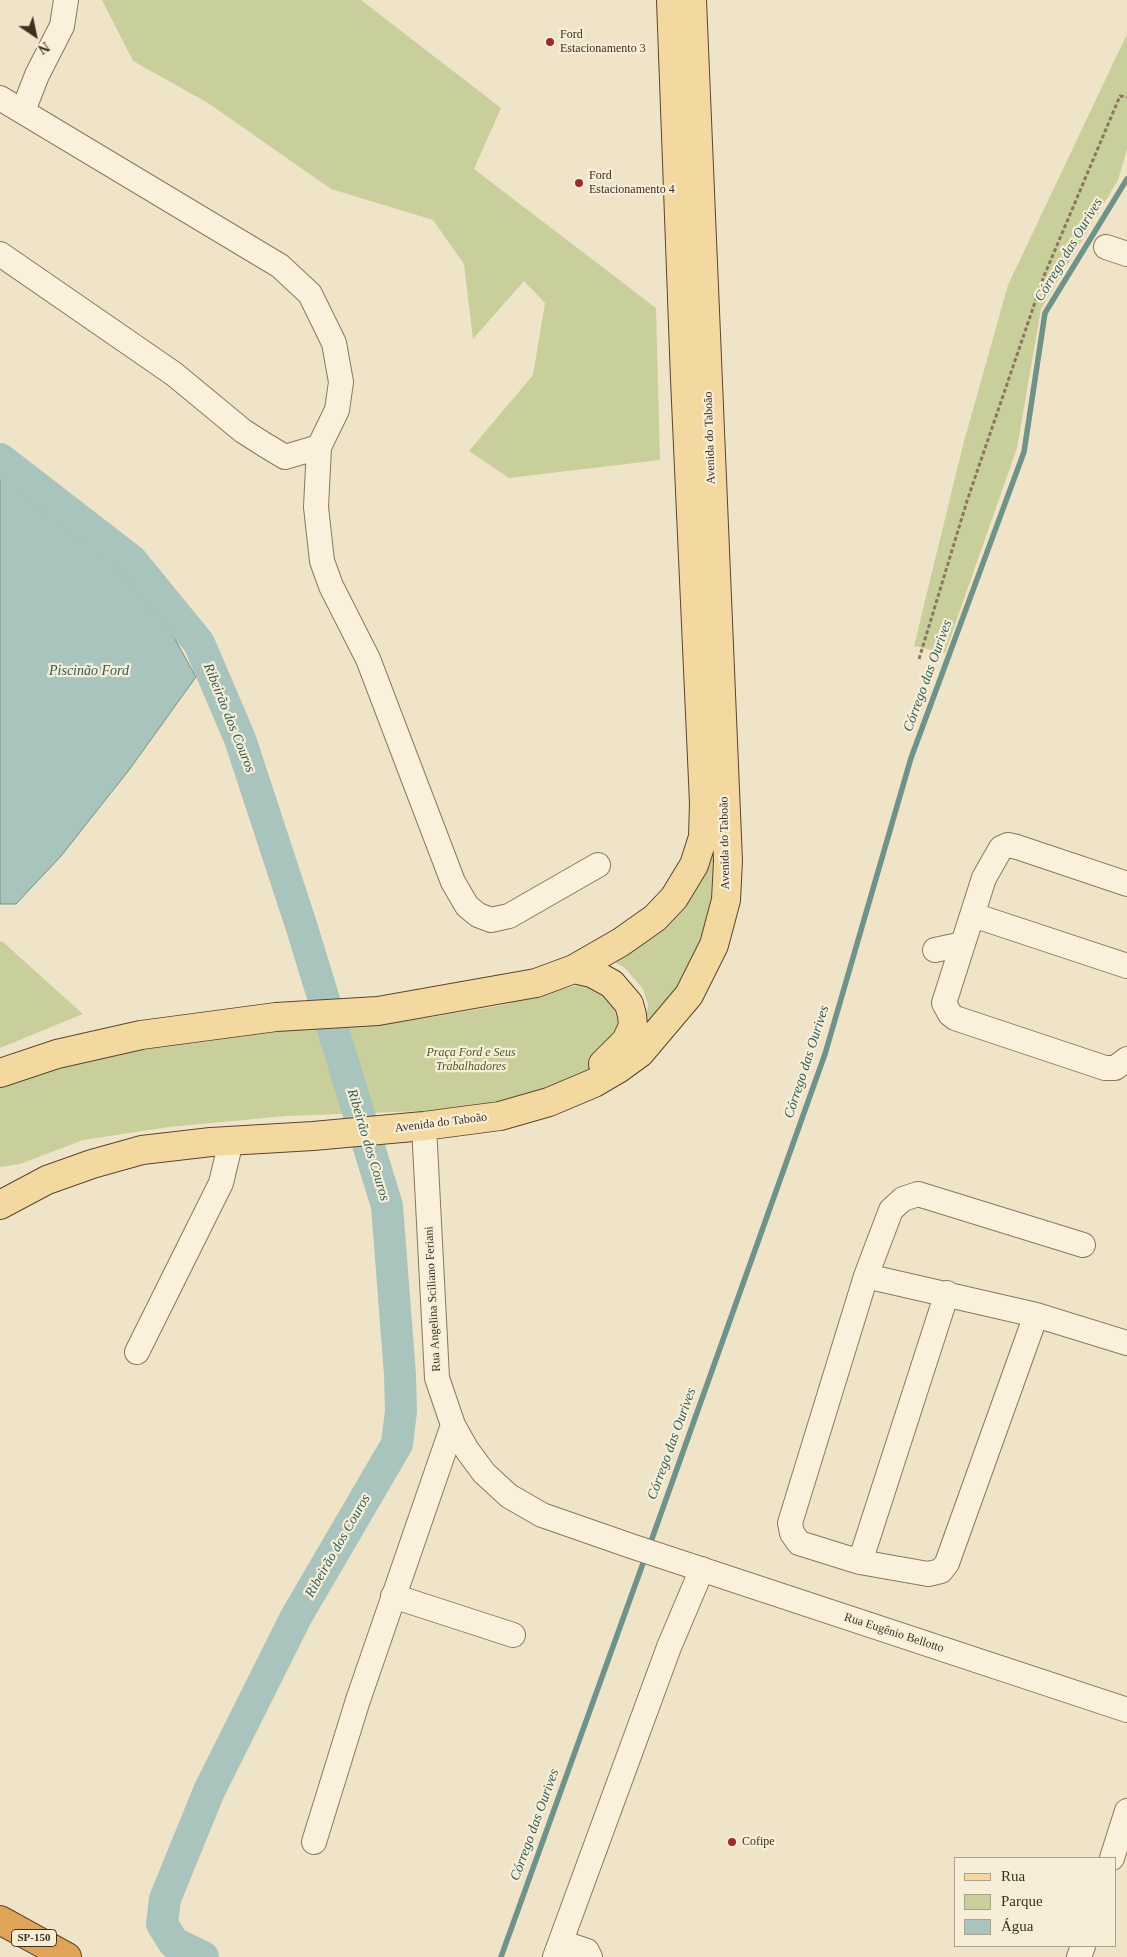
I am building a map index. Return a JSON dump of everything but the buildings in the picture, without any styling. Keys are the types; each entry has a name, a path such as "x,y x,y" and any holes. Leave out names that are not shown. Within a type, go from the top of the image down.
{"highway":[{"name":"SP-150","path":"0,1920 67,1957"},
{"path":"0,1934 57,1957"}],"main road":[{"name":"Avenida do Taboão","path":"0,1073 57,1054 141,1034 276,1017 378,1011 536,983 574,969 621,942 655,918 674,898 694,865 702,837 704,803 685,379 671,0"},
{"name":"Avenida do Taboão","path":"0,1205 47,1180 92,1164 142,1150 414,1127 500,1116 549,1102 573,1093 626,1041 643,1032 689,995 714,945 726,900 728,861 692,0"},
{"path":"574,969 597,975 621,992 643,1032"},
{"path":"0,1182 47,1180"}],"street":[{"path":"23,111 37,75 62,26 66,0"},
{"path":"0,98 280,266 310,294 334,343 341,382 337,410 319,447 316,507 322,561 331,586 368,659 452,882 467,906 478,915 491,920 508,916 598,865"},
{"path":"0,254 174,374 243,431 265,445 285,457 319,447"},
{"path":"1127,884 1008,845 1002,848 995,856 984,878 944,1003 950,1014 955,1018 1105,1068 1115,1068 1127,1059"},
{"path":"973,915 1127,966"},
{"path":"935,950 963,944"},
{"name":"Rua Angelina Sciliano Feriani","path":"414,1127 437,1378 453,1425 467,1450 484,1473 509,1496 542,1515 660,1555"},
{"path":"137,1352 221,1182 231,1141"},
{"path":"1036,1315 947,1563 942,1571 928,1574 860,1562 799,1543 792,1533 790,1523 866,1276 891,1210 903,1199 918,1194 1083,1244"},
{"path":"866,1276 947,1293 1036,1315 1127,1343"},
{"path":"860,1562 947,1293"},
{"path":"314,1842 393,1596 453,1425"},
{"name":"Rua Eugênio Bellotto","path":"660,1555 1127,1710"},
{"path":"590,1957 587,1951 558,1949 669,1647 702,1569"},
{"path":"393,1596 513,1635"},
{"path":"1112,1857 1127,1811"}],"path":[{"path":"919,659 967,500 1044,276 1120,96 1127,96"}],"green space":[{"path":"102,0 361,0 501,108 474,169 656,308 660,460 509,478 469,451 533,375 545,303 524,281 473,339 464,264 433,220 331,189 208,103 133,61"},
{"path":"1127,34 1127,149 1118,180 1041,309 1017,448 945,653 914,646 963,445 1008,285"},
{"path":"719,830 719,881 696,968 645,1028 648,1005 643,989 625,968 607,958"},
{"path":"0,941 3,942 83,1014 0,1048"},
{"name":"Praça Ford e Seus Trabalhadores","path":"586,983 598,985 624,1020 591,1068 576,1079 551,1091 476,1109 286,1116 169,1127 83,1140 20,1164 0,1167 0,1087 37,1072 155,1045 218,1036 375,1024 432,1017 498,1006"}],"water":[{"name":"Piscinão Ford","path":"0,474 110,559 165,621 196,677 129,770 61,856 16,904 0,904"}],"waterway":[{"name":"Córrego das Ourives","path":"649,1547 825,1054 911,758 1024,452 1045,313 1127,179"},
{"name":"Ribeirão dos Couros","path":"0,459 132,561 199,643 240,739 302,928 387,1206 400,1375 401,1411 397,1444 296,1617 209,1791 165,1899 162,1924 174,1943 203,1957"},
{"name":"Córrego das Ourives","path":"501,1957 646,1555"}],"place":[{"name":"Ford Estacionamento 3","path":"550,42"},
{"name":"Ford Estacionamento 4","path":"579,183"},
{"name":"Cofipe","path":"732,1842"}]}
